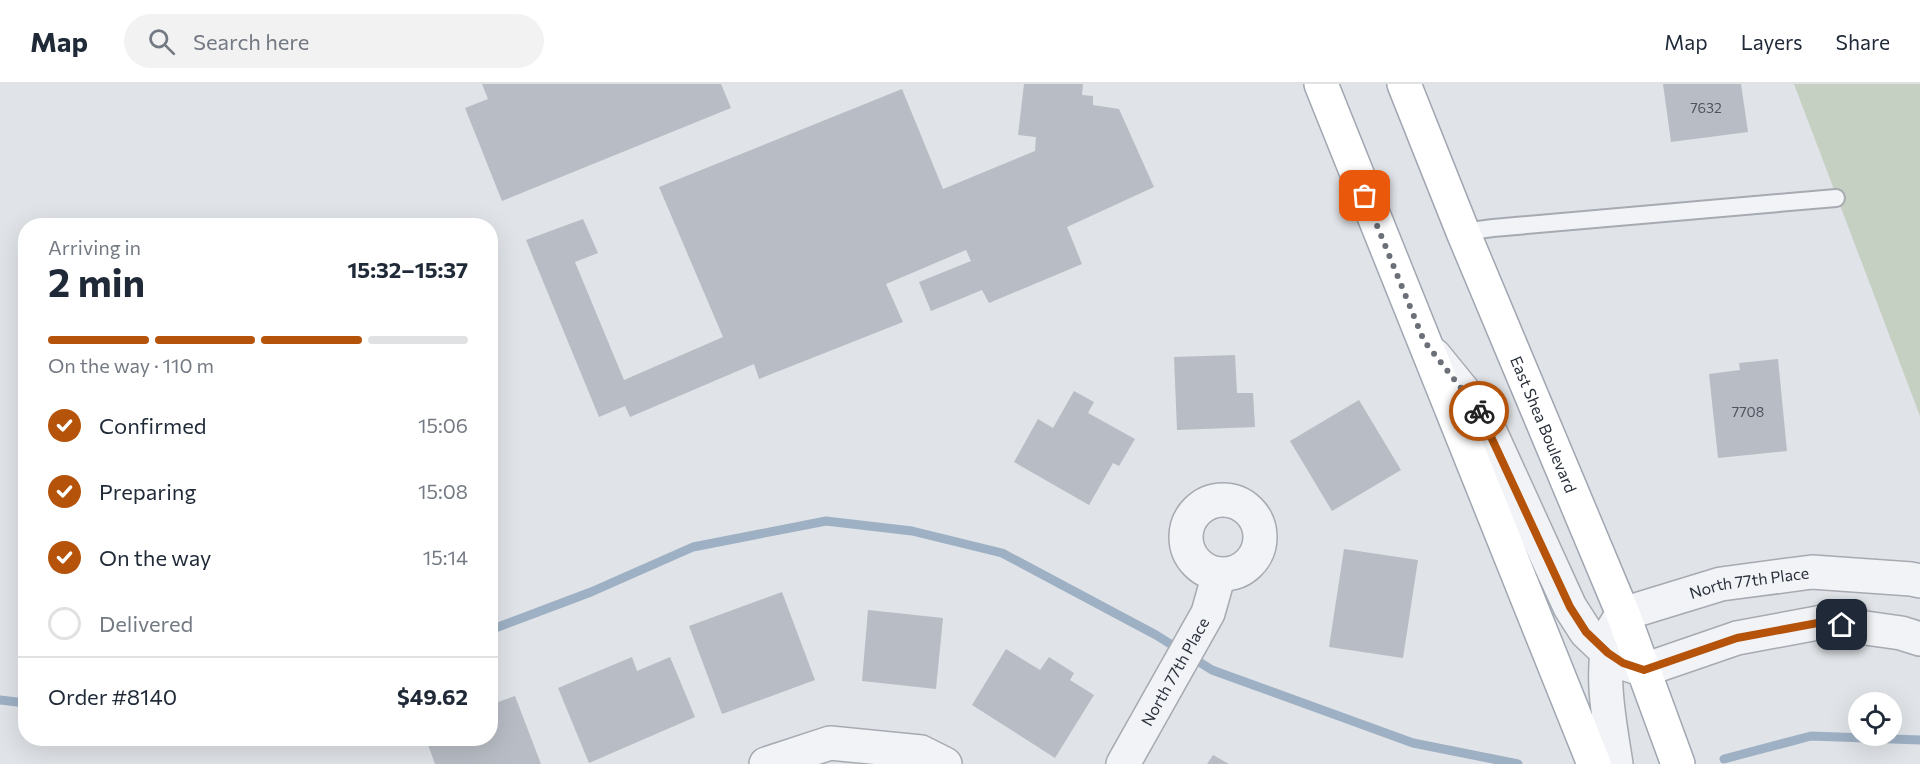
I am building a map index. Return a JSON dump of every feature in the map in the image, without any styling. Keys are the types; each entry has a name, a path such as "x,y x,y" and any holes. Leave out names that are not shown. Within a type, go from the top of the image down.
{"main road":[{"path":"1321,84 1593,764"},
{"name":"East Shea Boulevard","path":"1404,84 1463,232 1623,614 1678,764"}],"street":[{"path":"1424,341 1482,414 1570,607 1586,632 1608,653 1623,663 1644,670 1737,638 1823,622 1901,633 1920,639"},
{"name":"North 77th Place","path":"1623,614 1721,584 1812,572 1920,581"},
{"name":"North 77th Place","path":"1123,764 1208,613 1219,574"},
{"path":"1616,764 1606,676 1611,632 1623,614"},
{"path":"766,764 830,743 921,752 945,764"}],"lane":[{"path":"1463,232 1836,198"}],"green space":[{"path":"1794,84 1920,84 1920,416"}],"building":[{"path":"482,84 721,84 731,108 502,201 465,108 488,99"},
{"path":"1024,84 1083,84 1082,95 1093,96 1093,105 1119,109 1154,187 1067,227 1082,264 989,303 982,290 931,311 919,282 971,261 966,250 886,284 903,322 759,379 754,364 630,417 625,406 599,417 526,240 583,219 598,253 575,262 624,380 723,337 659,187 902,89 943,189 1035,151 1036,137 1018,135"},
{"path":"1663,84 1741,84 1748,132 1671,142"},
{"path":"1235,355 1237,393 1253,393 1255,427 1177,430 1174,357"},
{"path":"1778,359 1787,451 1718,458 1709,374 1740,370 1739,363"},
{"path":"1074,391 1094,402 1088,413 1135,439 1119,466 1113,463 1089,505 1014,462 1038,419 1053,428"},
{"path":"1359,400 1401,470 1332,511 1290,441"},
{"path":"1344,549 1418,560 1403,658 1329,647"},
{"path":"782,592 815,680 722,714 689,626"},
{"path":"868,610 943,618 936,689 862,681"},
{"path":"1006,649 1040,670 1049,657 1074,673 1070,680 1094,695 1055,758 972,705"},
{"path":"632,657 637,671 670,657 695,717 589,763 558,688"},
{"path":"515,696 541,764 435,764 428,746 498,746 498,702"},
{"path":"1213,755 1229,764 1207,764"}],"waterway":[{"path":"498,627 591,592 693,547 826,521 912,531 1002,553 1156,635 1212,670 1413,743 1518,764"},
{"path":"0,700 18,702"},
{"path":"1724,759 1811,736 1920,740"}],"way so far":[{"path":"1365,196 1424,341 1479,411"}],"route":[{"path":"1479,411 1570,607 1586,632 1608,653 1623,663 1644,670 1737,638 1823,622 1842,625"}]}
